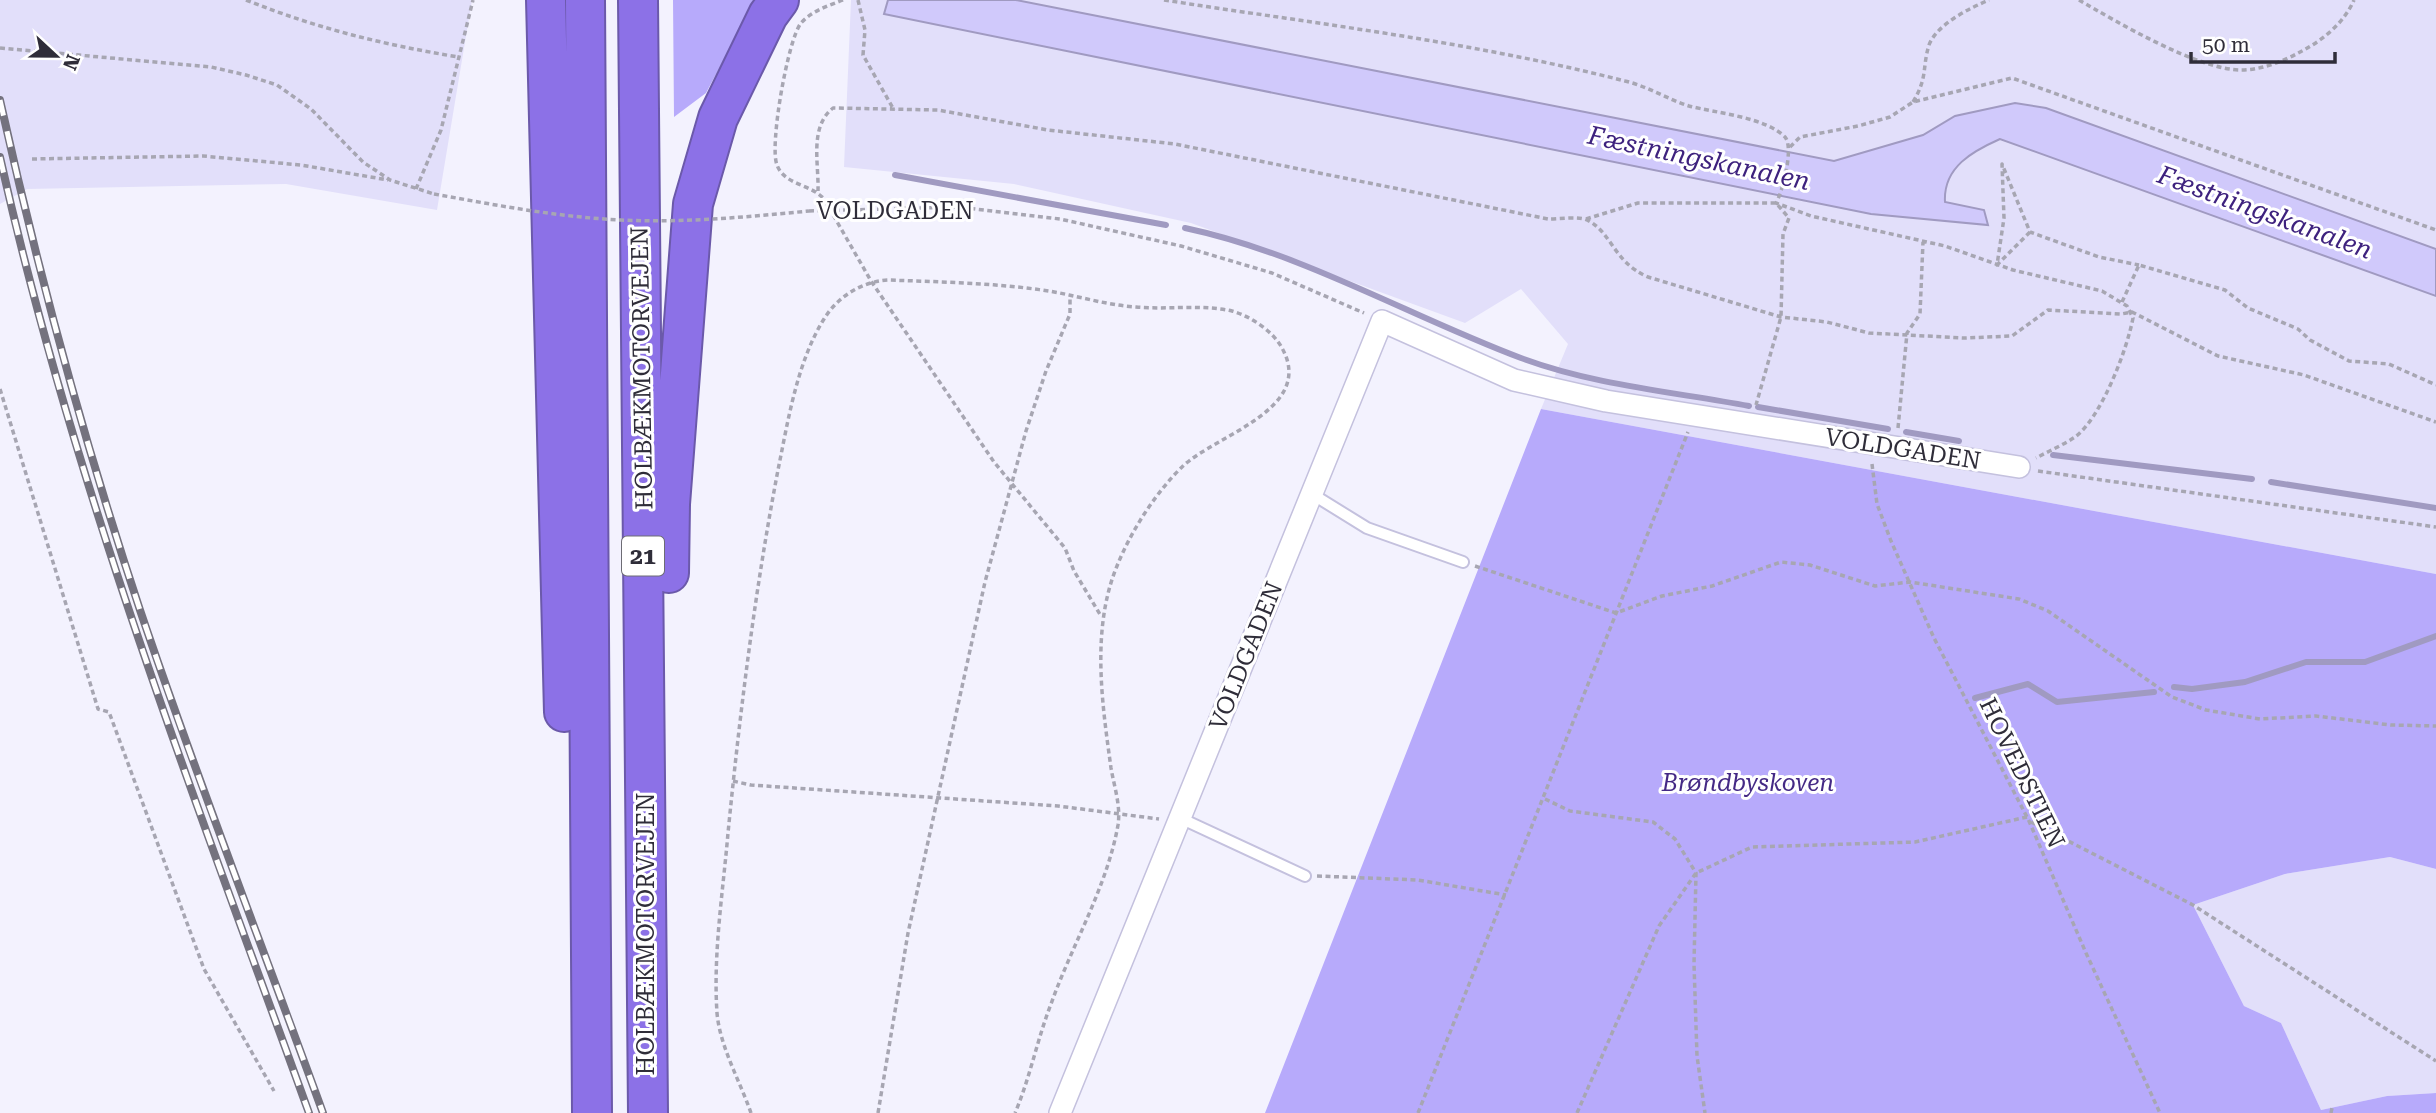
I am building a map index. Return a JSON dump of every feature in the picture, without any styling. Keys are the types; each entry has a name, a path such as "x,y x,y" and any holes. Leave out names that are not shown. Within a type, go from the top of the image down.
{"highway":[{"path":"546,0 570,939 592,1103"},
{"name":"21","path":"585,0 592,1103"},
{"name":"HOLBÆKMOTORVEJEN","path":"638,0 648,1113"},
{"path":"647,942 663,799 670,504 693,204 718,118 768,15 779,0"}],"street":[{"name":"VOLDGADEN","path":"1060,1113 1382,321 1514,380 1606,401 2019,467"}],"lane":[{"path":"1312,494 1367,528 1463,562"},
{"path":"1179,820 1305,876"}],"path":[{"path":"246,0 302,23 373,43 458,57"},
{"path":"416,189 441,130 473,0"},
{"path":"818,191 786,178 776,166 774,146 789,50 800,24 819,8 843,0"},
{"path":"858,0 865,30 863,55 894,110"},
{"path":"1164,0 1486,50 1628,81 1687,105 1768,126 1786,138 1790,147"},
{"path":"1913,102 1924,84 1930,43 1958,14 1989,0"},
{"path":"2079,0 2166,46 2200,60 2240,70 2281,62 2321,41 2349,11 2354,0"},
{"path":"0,48 211,67 256,78 276,85 311,108 363,162 390,180"},
{"path":"1776,202 1781,195 1790,147 1800,137 1880,120 1913,102 2012,78 2436,230"},
{"path":"1102,618 1074,571 1065,548 993,462 871,281 829,212 818,191 817,135 822,117 833,108 938,110 1048,130 1175,144 1548,219 1586,219 1638,203 1776,202 1811,216 1945,246 1997,265 2092,288 2122,302 2132,312 2218,356 2304,375 2436,422"},
{"path":"32,159 203,156 301,165 390,180"},
{"path":"1997,265 2004,218 2003,164 2030,232 2039,238 2099,257 2139,265 2225,290 2248,308 2298,329 2310,340 2349,361 2389,364 2436,385"},
{"name":"VOLDGADEN","path":"390,180 434,194 527,211 621,220 715,220 809,211 958,207 1060,219 1181,246 1272,273 1382,321"},
{"path":"1752,424 1781,317 1783,234 1789,218 1776,202"},
{"path":"1586,219 1599,229 1629,269 1781,317 1827,323 1869,333 1964,338 2012,336 2049,310 2121,314 2132,312"},
{"path":"1997,265 2030,232"},
{"path":"1897,448 1907,333 1920,314 1923,242"},
{"path":"2122,302 2139,265"},
{"path":"751,1113 723,1041 718,1015 718,962 733,780 766,531 796,393 808,352 825,317 844,296 871,281 954,282 1136,307 1211,308 1235,312 1256,322 1282,346 1289,372 1282,397 1266,412 1185,464 1164,486 1119,562 1102,618 1103,695 1118,814 1109,858 1050,1004 1016,1113"},
{"path":"878,1113 908,933 985,582 1011,482 1046,371 1070,314 1070,296"},
{"path":"2019,467 2077,436 2093,416 2125,344 2132,312"},
{"path":"0,389 99,709 109,712 204,969 274,1091"},
{"path":"1418,1113 1545,799 1695,414"},
{"name":"HOVEDSTIEN","path":"1870,444 1877,504 1934,638 2028,819 2160,1113"},
{"path":"2019,467 2436,527"},
{"path":"1463,562 1616,613 1662,596 1712,586 1781,562 1811,565 1840,577 1875,586 1910,582 2019,599 2038,607 2172,697 2206,710 2260,719 2316,716 2391,725 2436,726"},
{"path":"733,780 751,785 1058,806 1179,820"},
{"path":"1545,799 1570,811 1653,822 1675,839 1696,873 1696,1043 1705,1113"},
{"path":"1577,1113 1659,926 1696,873 1752,847 1915,842 2028,819 2193,905 2436,1061"},
{"path":"1305,876 1418,880 1506,895"}],"shaded area":[{"path":"0,0 472,0 437,210 286,184 27,189 0,204"},
{"path":"851,0 2436,0 2436,574 1541,409 1568,344 1521,289 1465,323 1191,223 1014,184 844,167"},
{"path":"2390,857 2436,869 2436,1093 2387,1096 2321,1110 2281,1023 2244,1006 2193,905 2285,874"}],"green space":[{"path":"673,0 755,0 706,93 674,117"},
{"name":"Brøndbyskoven","path":"1541,409 2436,574 2436,869 2390,857 2285,874 2193,905 2244,1006 2281,1023 2321,1110 2387,1096 2436,1093 2436,1113 1265,1113"}],"water":[{"name":"Fæstningskanalen","path":"888,0 1016,0 1834,161 1923,135 1955,116 2015,103 2046,108 2436,249 2436,296 2000,139 1962,162 1954,170 1946,190 1945,202 1984,210 1988,225 1871,214 884,14"}],"waterway":[{"path":"895,175 1166,225"},
{"path":"1185,228 1229,239 1314,269 1479,341 1548,367 1634,387 1749,406"},
{"path":"1758,407 1888,429"},
{"path":"1906,432 1959,441"},
{"path":"2053,455 2252,479"},
{"path":"2271,482 2436,508"},
{"path":"2174,687 2192,689 2245,682 2306,662 2365,662 2436,636"},
{"path":"1975,698 2028,684 2057,702 2154,692"}],"railway":[{"path":"0,100 63,356 119,547 184,736 323,1113"},
{"path":"0,157 63,401 100,521 180,759 309,1113"}]}
